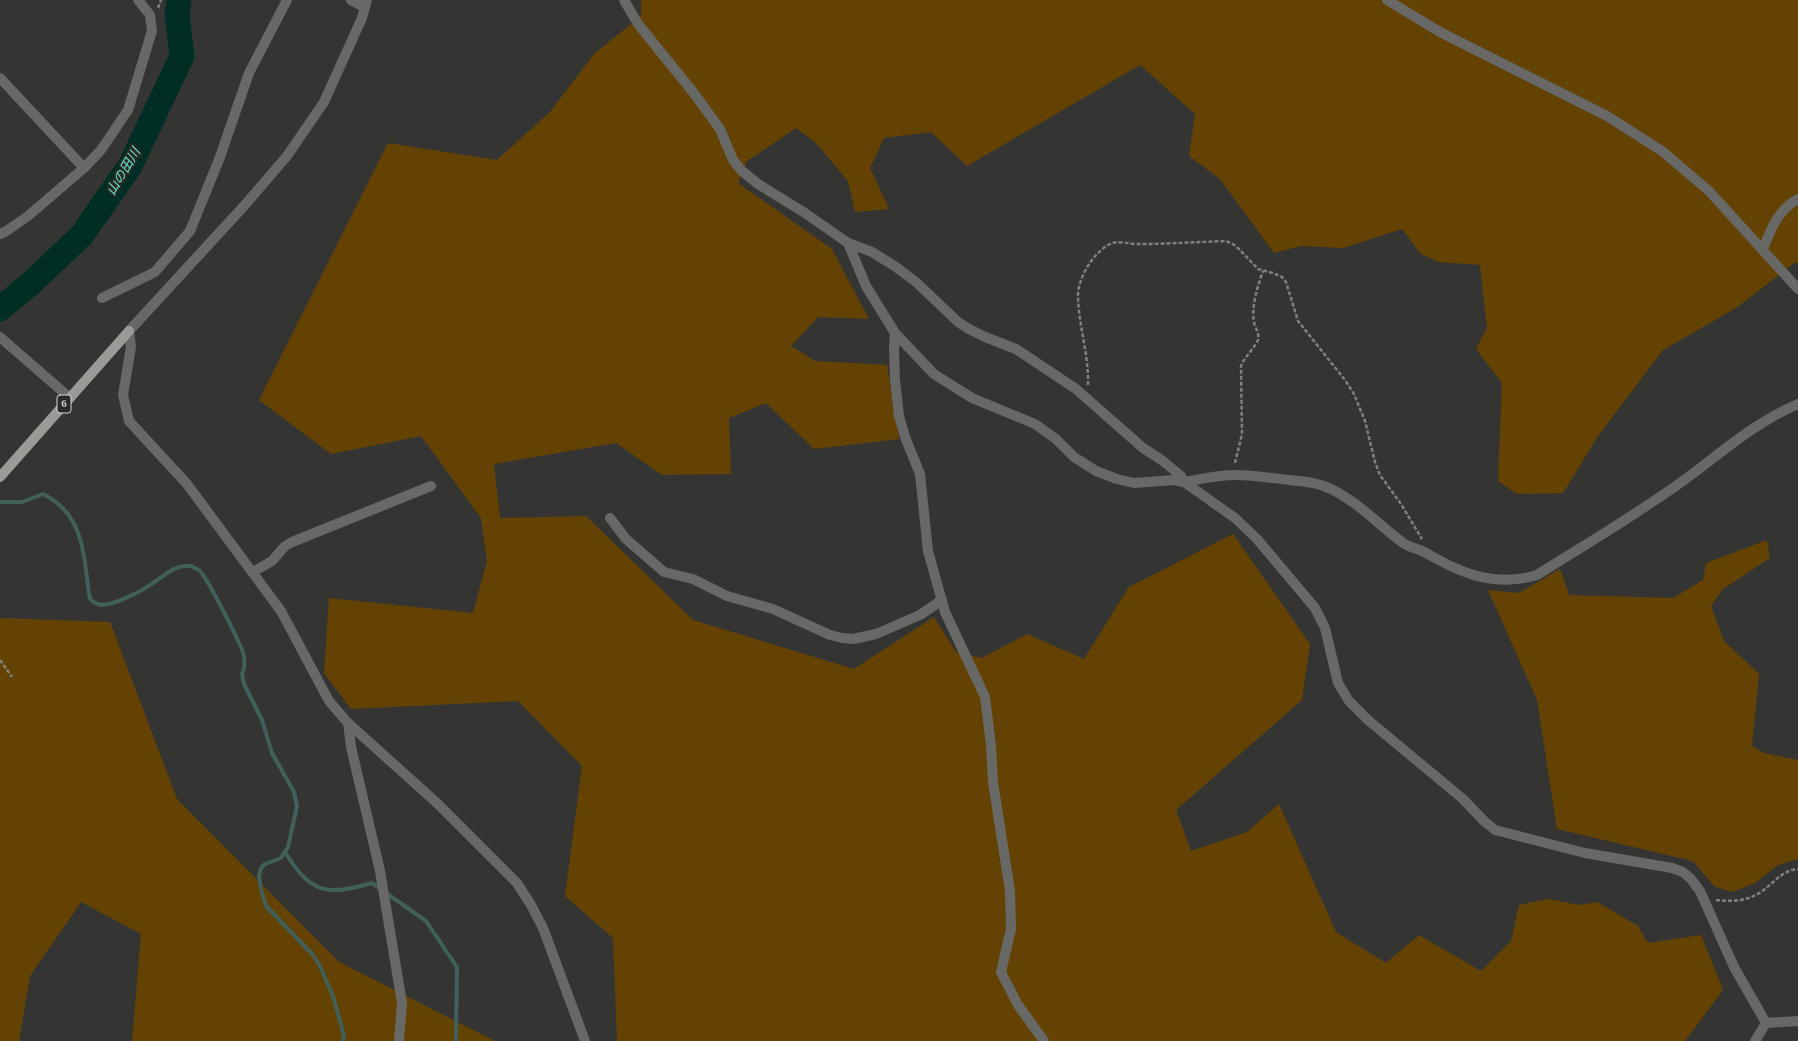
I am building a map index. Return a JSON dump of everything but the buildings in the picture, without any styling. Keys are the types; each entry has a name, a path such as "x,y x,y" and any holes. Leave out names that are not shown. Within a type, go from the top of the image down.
{"main road":[{"name":"6","path":"0,477 129,331"}],"street":[{"path":"0,234 28,216 84,168 101,150 128,110 152,31 150,15 138,0"},
{"path":"102,298 155,272 190,231 220,157 249,73 287,0"},
{"path":"351,0 366,3 362,18 324,102 287,156 244,206 129,331 131,347 124,395 129,420 187,484 282,611 329,701 348,723 438,804 516,883 532,905 543,928 585,1041"},
{"path":"624,0 638,24 693,92 720,129 733,160 742,171 758,184 805,213 848,243 872,252 896,267 916,282 964,325 985,337 1016,349 1076,389 1143,448 1181,476 1184,482 1235,518 1257,539 1315,608 1325,628 1338,683 1349,701 1374,725 1463,798 1484,821 1495,830 1585,853 1672,868 1683,872 1691,879 1704,900 1734,967 1766,1022"},
{"path":"1387,0 1440,32 1607,116 1662,151 1709,191 1798,289"},
{"path":"0,78 84,168"},
{"path":"1763,250 1780,212 1798,199"},
{"path":"848,243 866,286 896,333 934,374 972,398 1035,424 1056,439 1074,457 1096,471 1117,479 1134,483 1174,480 1184,482 1232,475 1252,475 1315,483 1346,498 1405,544 1428,554 1434,559 1476,577 1498,581 1523,579 1537,575 1680,483 1747,432 1776,413 1798,404"},
{"path":"896,333 894,350 895,380 900,416 905,437 920,474 928,551 946,612 985,697 988,710 993,782 1010,891 1011,929 1001,972 1018,1005 1044,1041"},
{"path":"0,337 70,398"},
{"path":"253,572 272,562 285,546 292,542 431,486"},
{"path":"610,518 626,539 664,572 693,579 727,596 773,609 830,635 842,638 853,639 876,634 920,616 942,600"},
{"path":"348,723 351,747 380,871 402,1003 399,1041"},
{"path":"1766,1022 1798,1021"},
{"path":"1755,1041 1766,1022"}],"path":[{"path":"1085,396 1088,387 1089,365 1085,355 1078,293 1085,268 1103,249 1118,242 1136,244 1226,241 1233,244 1258,269 1282,277 1286,282 1298,321 1313,341 1324,352 1348,385 1365,422 1375,462 1380,475 1412,521 1422,538 1428,554"},
{"path":"1232,475 1242,434 1241,366 1258,339 1258,332 1254,322 1254,306 1264,271"},
{"path":"0,660 12,677"},
{"path":"1704,900 1732,902 1747,898 1761,892 1782,874 1798,869"}],"shaded area":[{"path":"641,0 1798,0 1798,264 1796,262 1736,308 1663,350 1598,436 1563,493 1517,494 1498,481 1502,383 1476,349 1487,328 1480,265 1439,262 1421,254 1402,229 1343,248 1301,246 1274,253 1220,179 1189,156 1195,114 1140,65 967,166 931,132 884,138 870,168 889,209 855,212 848,181 816,143 796,128 746,162 738,183 832,249 869,319 818,317 791,346 815,361 887,365 899,439 814,449 766,403 729,418 731,474 662,475 616,443 494,464 500,518 586,516 693,620 854,669 934,617 956,652 982,658 1027,634 1084,659 1129,587 1233,534 1310,644 1302,700 1176,810 1191,851 1247,832 1279,804 1336,932 1386,963 1419,935 1481,971 1511,941 1519,905 1548,899 1579,905 1597,902 1638,926 1648,943 1701,935 1723,990 1685,1041 617,1041 613,938 565,896 582,766 518,701 351,709 324,673 329,598 473,613 487,561 481,518 421,436 331,454 259,400 388,143 497,160 550,112 594,54 641,16"},
{"path":"1767,540 1770,558 1723,589 1711,606 1724,641 1759,674 1752,746 1764,753 1798,760 1798,859 1778,865 1755,883 1732,892 1715,887 1693,861 1557,829 1537,700 1488,590 1519,593 1560,569 1569,595 1673,598 1703,580 1706,563"},
{"path":"0,618 110,622 177,799 339,962 495,1041 132,1041 141,934 81,902 30,976 19,1041 0,1041"}],"waterway":[{"name":"山の田川","path":"0,309 30,284 81,236 130,166 182,56 177,15 179,0"},
{"path":"0,502 22,502 43,494 57,503 68,514 80,539 90,599 97,604 108,604 129,597 170,571 180,567 191,566 199,570 203,575 224,612 242,650 245,661 242,674 244,684 262,720 272,753 294,792 297,806 288,847 281,858 265,864 261,868 259,876 266,906 313,955 320,966 334,999 344,1036 343,1041"},
{"path":"285,852 294,866 312,884 331,890 343,890 372,883 426,921 457,967 456,1041"}]}
